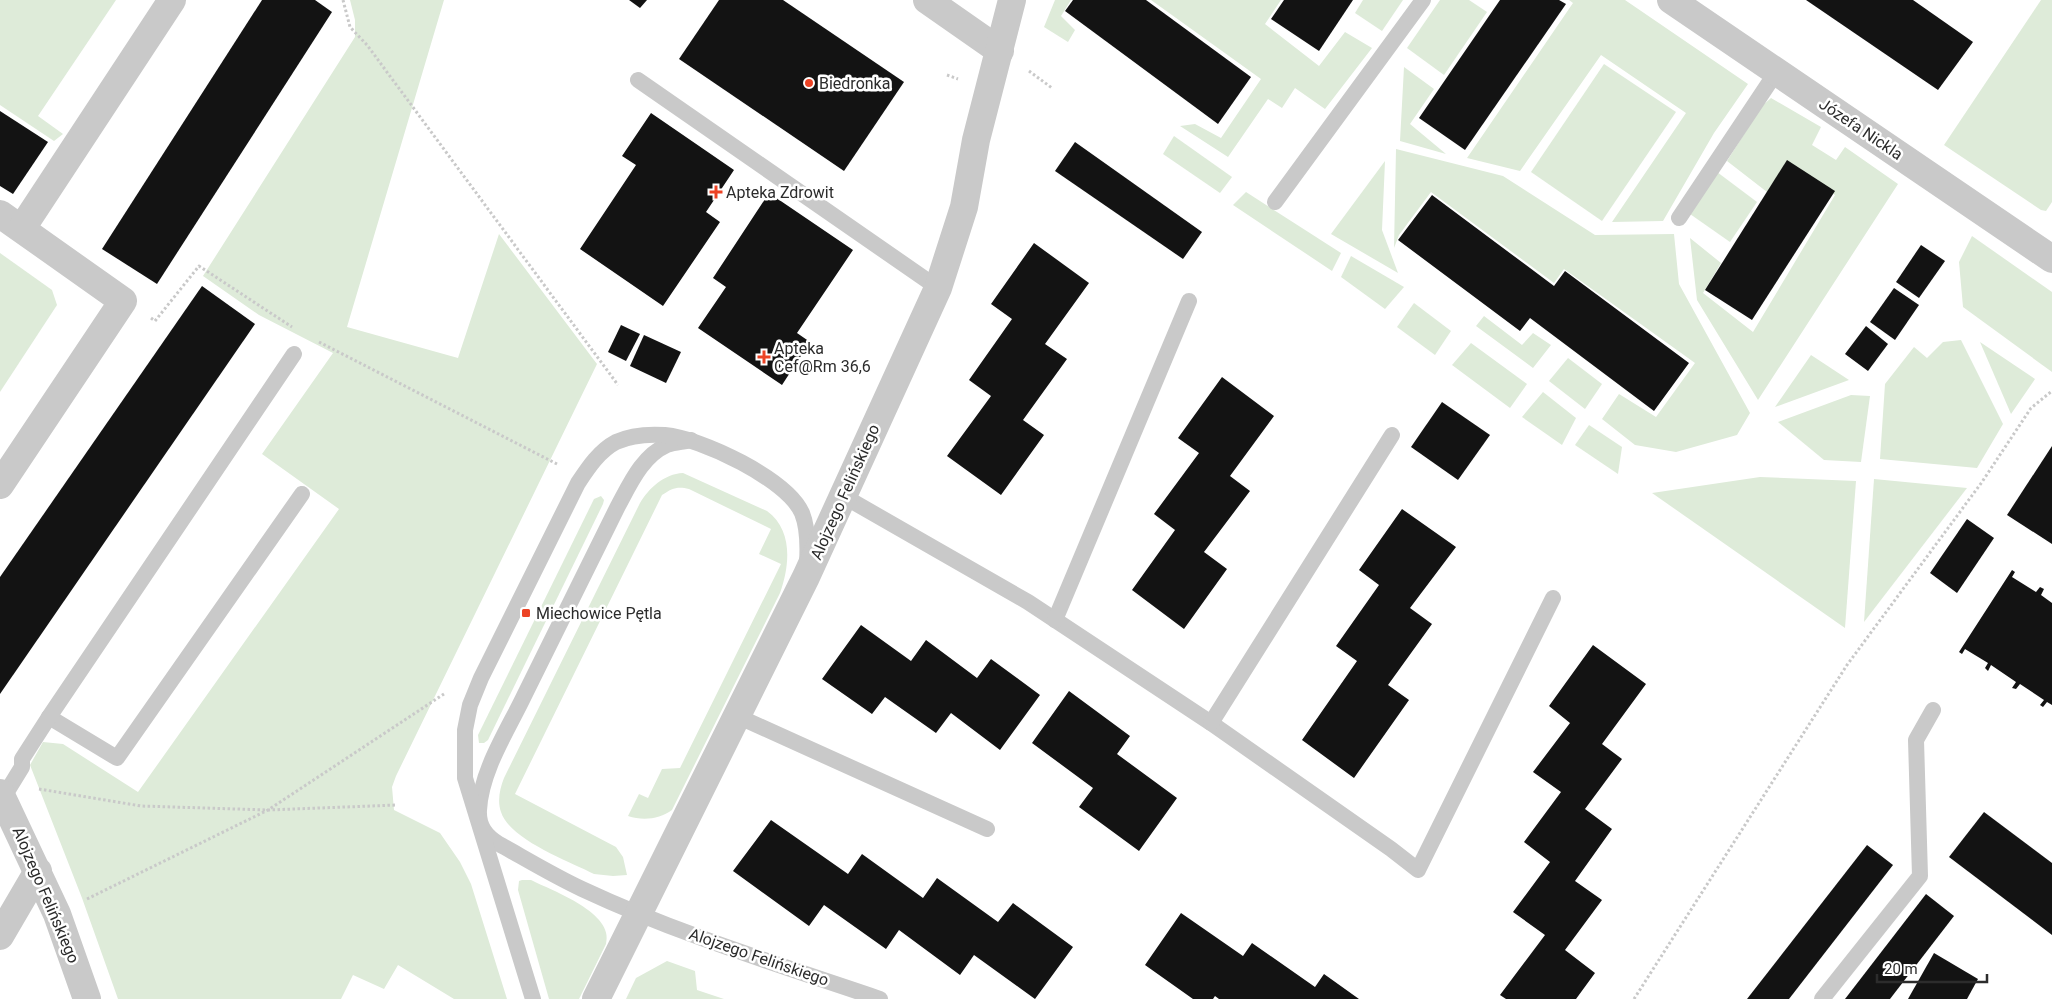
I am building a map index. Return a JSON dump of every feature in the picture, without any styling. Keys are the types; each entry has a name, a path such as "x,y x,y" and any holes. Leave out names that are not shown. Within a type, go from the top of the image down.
{"street":[{"path":"0,484 123,300 11,221 172,0"},
{"path":"927,0 1000,51 1012,0"},
{"name":"Józefa Nickla","path":"1671,0 2052,259"},
{"name":"Alojzego Felińskiego","path":"596,999 806,577 938,288 964,207 976,140 1000,51"},
{"name":"Alojzego Felińskiego","path":"2,796 57,914 87,999"},
{"path":"0,936 38,871"}],"lane":[{"path":"1275,202 1423,0"},
{"path":"1679,218 1776,72"},
{"path":"638,80 938,288"},
{"path":"1055,620 1189,301"},
{"path":"2,796 22,767 22,759 49,717 294,354"},
{"path":"533,999 465,778 465,730 470,706 485,670 578,484 595,458 617,442 640,436 666,435 691,440 758,471 783,489 802,513 808,543 806,577"},
{"path":"1211,723 1392,435"},
{"path":"638,914 580,888 507,849 490,838 481,828 479,812 481,797 497,752 618,506 638,471 649,458 668,445 691,440"},
{"path":"49,717 117,758 302,494"},
{"path":"843,496 970,568 1055,620 1211,723 1418,870 1553,598"},
{"path":"1822,999 1920,876 1916,740 1933,710"},
{"path":"737,716 987,829"},
{"name":"Alojzego Felińskiego","path":"638,914 706,940 880,999"}],"path":[{"path":"343,0 350,26 367,45 618,385"},
{"path":"123,300 155,321 199,266 298,330"},
{"path":"314,340 557,464"},
{"path":"1634,999 1847,665 1982,482 2031,408 2052,391"},
{"path":"57,914 268,810 444,694"},
{"path":"2,796 37,789 141,806 268,810 397,805"}],"green space":[{"path":"0,0 116,0 38,116 63,134 54,141 0,105"},
{"path":"350,0 444,0 347,327 458,358 499,234 597,364 392,787 394,810 440,833 460,862 471,884 507,999 454,999 398,965 384,989 353,975 341,999 118,999 82,898 30,765 43,742 63,744 138,792 339,509 262,454 333,353 259,315 203,276 355,37 355,20"},
{"path":"1055,0 1071,0 1061,16 1075,30 1068,42 1044,27"},
{"path":"1151,0 1281,0 1265,24 1319,66 1345,32 1372,48 1325,109 1295,88 1282,108 1268,99 1228,157 1180,126 1195,124 1221,138 1261,79"},
{"path":"1363,0 1403,0 1382,31 1355,13"},
{"path":"1440,0 1469,0 1487,12 1444,75 1407,48"},
{"path":"1569,0 1625,0 1748,84 1714,133 1663,221 1612,222 1686,113 1601,55 1520,171 1467,158 1573,3"},
{"path":"2041,0 2052,0 2052,202 2046,211 2041,210 1944,145"},
{"path":"1604,64 1676,112 1602,221 1531,172"},
{"path":"1404,67 1434,89 1410,124 1446,154 1400,141"},
{"path":"1771,98 1821,127 1812,145 1836,160 1845,147 1898,184 1758,400 1697,300 1690,238 1721,263 1703,293 1753,332 1835,195 1787,161 1767,192 1727,161 1762,106"},
{"path":"1174,136 1232,177 1220,193 1163,154"},
{"path":"1396,149 1503,176 1595,235 1674,234 1679,284 1750,413 1737,435 1676,452 1635,445 1602,419 1619,394 1656,417 1695,363 1564,269 1554,283 1431,192 1399,235 1394,248"},
{"path":"1385,161 1382,230 1398,273 1331,234"},
{"path":"1717,172 1757,202 1730,242 1690,214"},
{"path":"1246,192 1341,253 1332,271 1233,205"},
{"path":"1972,236 2052,292 2052,372 1963,307 1959,262"},
{"path":"0,253 52,290 57,305 0,392"},
{"path":"1351,256 1404,287 1385,309 1341,277"},
{"path":"1414,303 1451,331 1435,355 1397,327"},
{"path":"1484,316 1522,345 1533,333 1551,345 1533,368 1476,326"},
{"path":"1961,340 2003,424 1977,468 1880,459 1885,384 1914,347 1927,358 1943,342"},
{"path":"1980,342 2035,379 2011,414"},
{"path":"1471,343 1527,384 1510,408 1452,365"},
{"path":"1811,355 1849,380 1775,407"},
{"path":"1568,358 1602,384 1585,409 1549,381"},
{"path":"1543,392 1576,418 1562,445 1522,417"},
{"path":"1851,395 1870,396 1861,462 1824,460 1778,422"},
{"path":"1589,425 1622,447 1618,474 1575,445"},
{"path":"683,473 767,511 781,528 785,538 787,549 786,571 780,593 672,810 651,818 628,816 639,794 648,798 662,769 680,768 781,564 759,554 771,529 689,489 675,488 662,495 515,794 616,847 623,857 627,875 594,874 542,849 516,832 501,812 499,803 500,790 504,778 640,503 648,492 663,479"},
{"path":"1760,477 1856,481 1845,628 1652,493"},
{"path":"1874,479 1967,488 1864,622"},
{"path":"601,496 604,500 603,504 488,740 484,743 479,743 478,735 594,499"},
{"path":"531,880 567,897 580,904 601,922 606,933 606,944 579,999 549,999 518,890 519,881"},
{"path":"667,961 695,971 697,990 724,999 626,999 636,978"}],"building":[{"path":"262,0 315,0 332,12 157,284 102,249"},
{"path":"629,0 647,0 640,8"},
{"path":"719,0 783,0 904,82 844,171 679,59"},
{"path":"1073,0 1146,0 1251,77 1218,124 1065,11"},
{"path":"1284,0 1353,0 1319,51 1271,19"},
{"path":"1500,0 1559,0 1566,4 1465,150 1419,118"},
{"path":"1806,0 1913,0 1973,42 1938,90"},
{"path":"0,111 48,142 13,194 0,186"},
{"path":"651,113 734,170 706,212 720,222 663,306 580,249 636,165 622,156"},
{"path":"1075,142 1202,232 1183,259 1055,171"},
{"path":"1787,160 1835,191 1752,320 1705,290"},
{"path":"769,193 853,250 797,333 810,342 782,385 698,328 726,287 713,278"},
{"path":"1432,195 1554,286 1565,271 1689,363 1654,411 1530,318 1520,331 1398,240"},
{"path":"1034,243 1089,283 1045,344 1067,359 1023,420 1044,435 1001,495 947,456 991,396 969,380 1012,319 991,304"},
{"path":"1921,245 1945,261 1919,298 1896,282"},
{"path":"202,286 255,324 0,694 0,577"},
{"path":"1894,288 1919,305 1895,340 1870,322"},
{"path":"621,325 640,334 626,361 608,352"},
{"path":"1866,326 1888,344 1868,371 1845,354"},
{"path":"644,335 681,352 666,383 630,366"},
{"path":"1222,377 1274,416 1230,476 1250,491 1204,552 1227,569 1184,629 1132,590 1175,530 1154,514 1199,453 1178,438"},
{"path":"1442,402 1490,435 1458,480 1411,447"},
{"path":"2052,446 2052,544 2007,515"},
{"path":"1402,509 1456,547 1410,608 1432,624 1388,685 1409,700 1354,778 1302,740 1357,661 1336,646 1379,585 1359,570"},
{"path":"1967,519 1994,538 1957,593 1930,573"},
{"path":"2012,570 2015,572 2012,577 2036,592 2040,587 2044,589 2041,595 2052,603 2052,705 2047,702 2043,707 2040,705 2044,700 2020,684 2016,689 2012,688 2016,682 1991,665 1988,671 1985,668 1988,663 1965,649 1962,654 1959,652"},
{"path":"861,625 911,661 926,640 977,678 991,659 1040,695 1000,750 951,713 936,733 885,697 872,714 822,679"},
{"path":"1593,645 1646,684 1602,744 1622,759 1585,809 1612,829 1575,881 1602,900 1565,950 1595,973 1576,999 1506,999 1500,995 1545,935 1513,912 1550,862 1524,842 1561,792 1533,772 1570,723 1549,706"},
{"path":"1069,691 1130,736 1117,754 1177,798 1139,851 1079,807 1093,788 1032,743"},
{"path":"1984,812 2052,863 2052,935 1949,857"},
{"path":"771,820 848,874 862,854 923,898 937,878 998,922 1013,903 1073,947 1035,999 974,955 960,975 899,930 886,949 824,905 809,926 733,871"},
{"path":"1867,845 1893,865 1789,999 1747,999"},
{"path":"1926,894 1954,916 1890,999 1845,999"},
{"path":"1181,913 1243,956 1252,943 1315,987 1324,974 1359,999 1219,999 1215,996 1213,999 1193,999 1145,965"},
{"path":"1934,953 1978,979 1967,999 1908,999"}],"place":[{"name":"Biedronka","path":"809,83"},
{"name":"Apteka Zdrowit","path":"716,192"},
{"name":"Apteka Cef@Rm 36,6","path":"764,357"},
{"name":"Miechowice Pętla","path":"526,613"}]}
